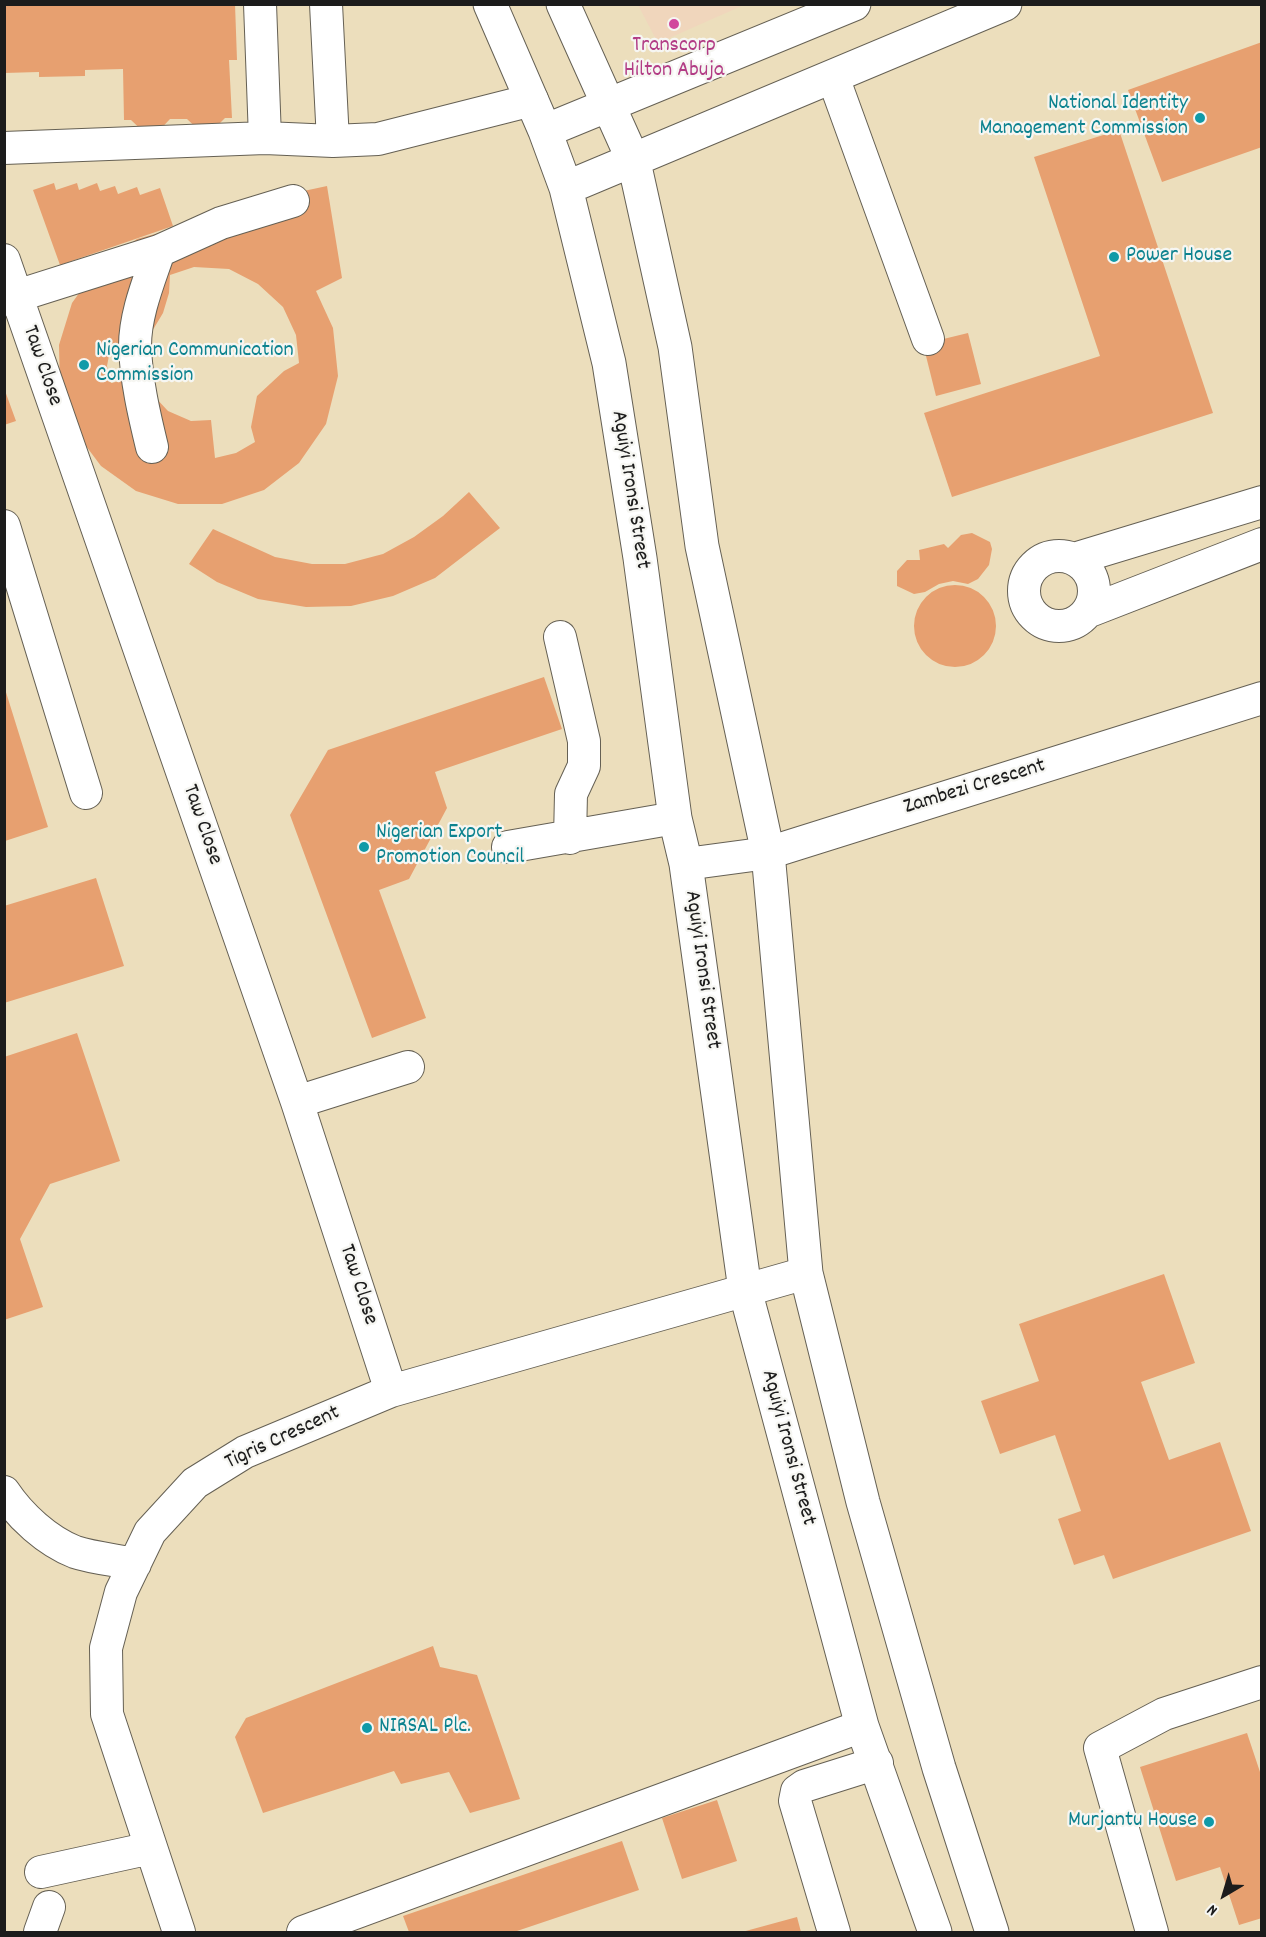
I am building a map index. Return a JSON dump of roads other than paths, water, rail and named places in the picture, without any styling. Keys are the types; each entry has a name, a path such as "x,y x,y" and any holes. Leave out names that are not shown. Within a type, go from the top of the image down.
{"main road":[{"name":"Aguiyi Ironsi Street","path":"490,4 545,131 566,188 609,363 640,558 675,818 686,864 745,1290 862,1726 935,1932"},
{"path":"563,4 634,162 675,347 702,546 768,853 806,1273 863,1502 939,1768 992,1932"},
{"path":"545,131 854,4"},
{"path":"566,188 634,162 1005,4"}],"street":[{"path":"260,4 266,138"},
{"path":"326,4 333,141"},
{"path":"833,77 928,339"},
{"path":"4,148 266,138 333,141 378,139 532,100"},
{"path":"10,297 159,251 221,223 293,201"},
{"path":"152,447 140,397 135,344 143,297 159,251"},
{"name":"Taw Close","path":"4,260 10,297 297,1102 392,1391"},
{"path":"1074,559 1262,502"},
{"path":"4,526 86,794"},
{"path":"1087,612 1262,544"},
{"path":"1062,556 1074,559 1084,567 1094,589 1093,601 1087,612 1078,620 1067,625 1043,622 1033,615 1023,593 1030,570 1039,561 1062,556"},
{"path":"560,637 584,741 584,766 571,794 570,838"},
{"name":"Zambezi Crescent","path":"686,864 768,853 1262,698"},
{"path":"508,847 675,818"},
{"path":"297,1102 408,1067"},
{"name":"Tigris Crescent","path":"179,1932 108,1714 106,1648 121,1592 150,1532 195,1483 245,1452 392,1391 806,1273"},
{"path":"4,1492 17,1510 46,1534 75,1552 135,1564"},
{"path":"1152,1932 1100,1748 1164,1714 1262,1682"},
{"path":"303,1932 862,1726"},
{"path":"834,1932 795,1800 797,1791 804,1786 877,1763"},
{"path":"41,1872 151,1848"}],"place":[{"name":"Transcorp Hilton Abuja","path":"674,24"},
{"name":"National Identity Management Commission","path":"1200,118"},
{"name":"Power House","path":"1114,257"},
{"name":"Nigerian Communication Commission","path":"84,365"},
{"name":"Nigerian Export Promotion Council","path":"364,847"},
{"name":"NIRSAL Plc.","path":"367,1728"},
{"name":"Murjantu House","path":"1209,1822"}]}
